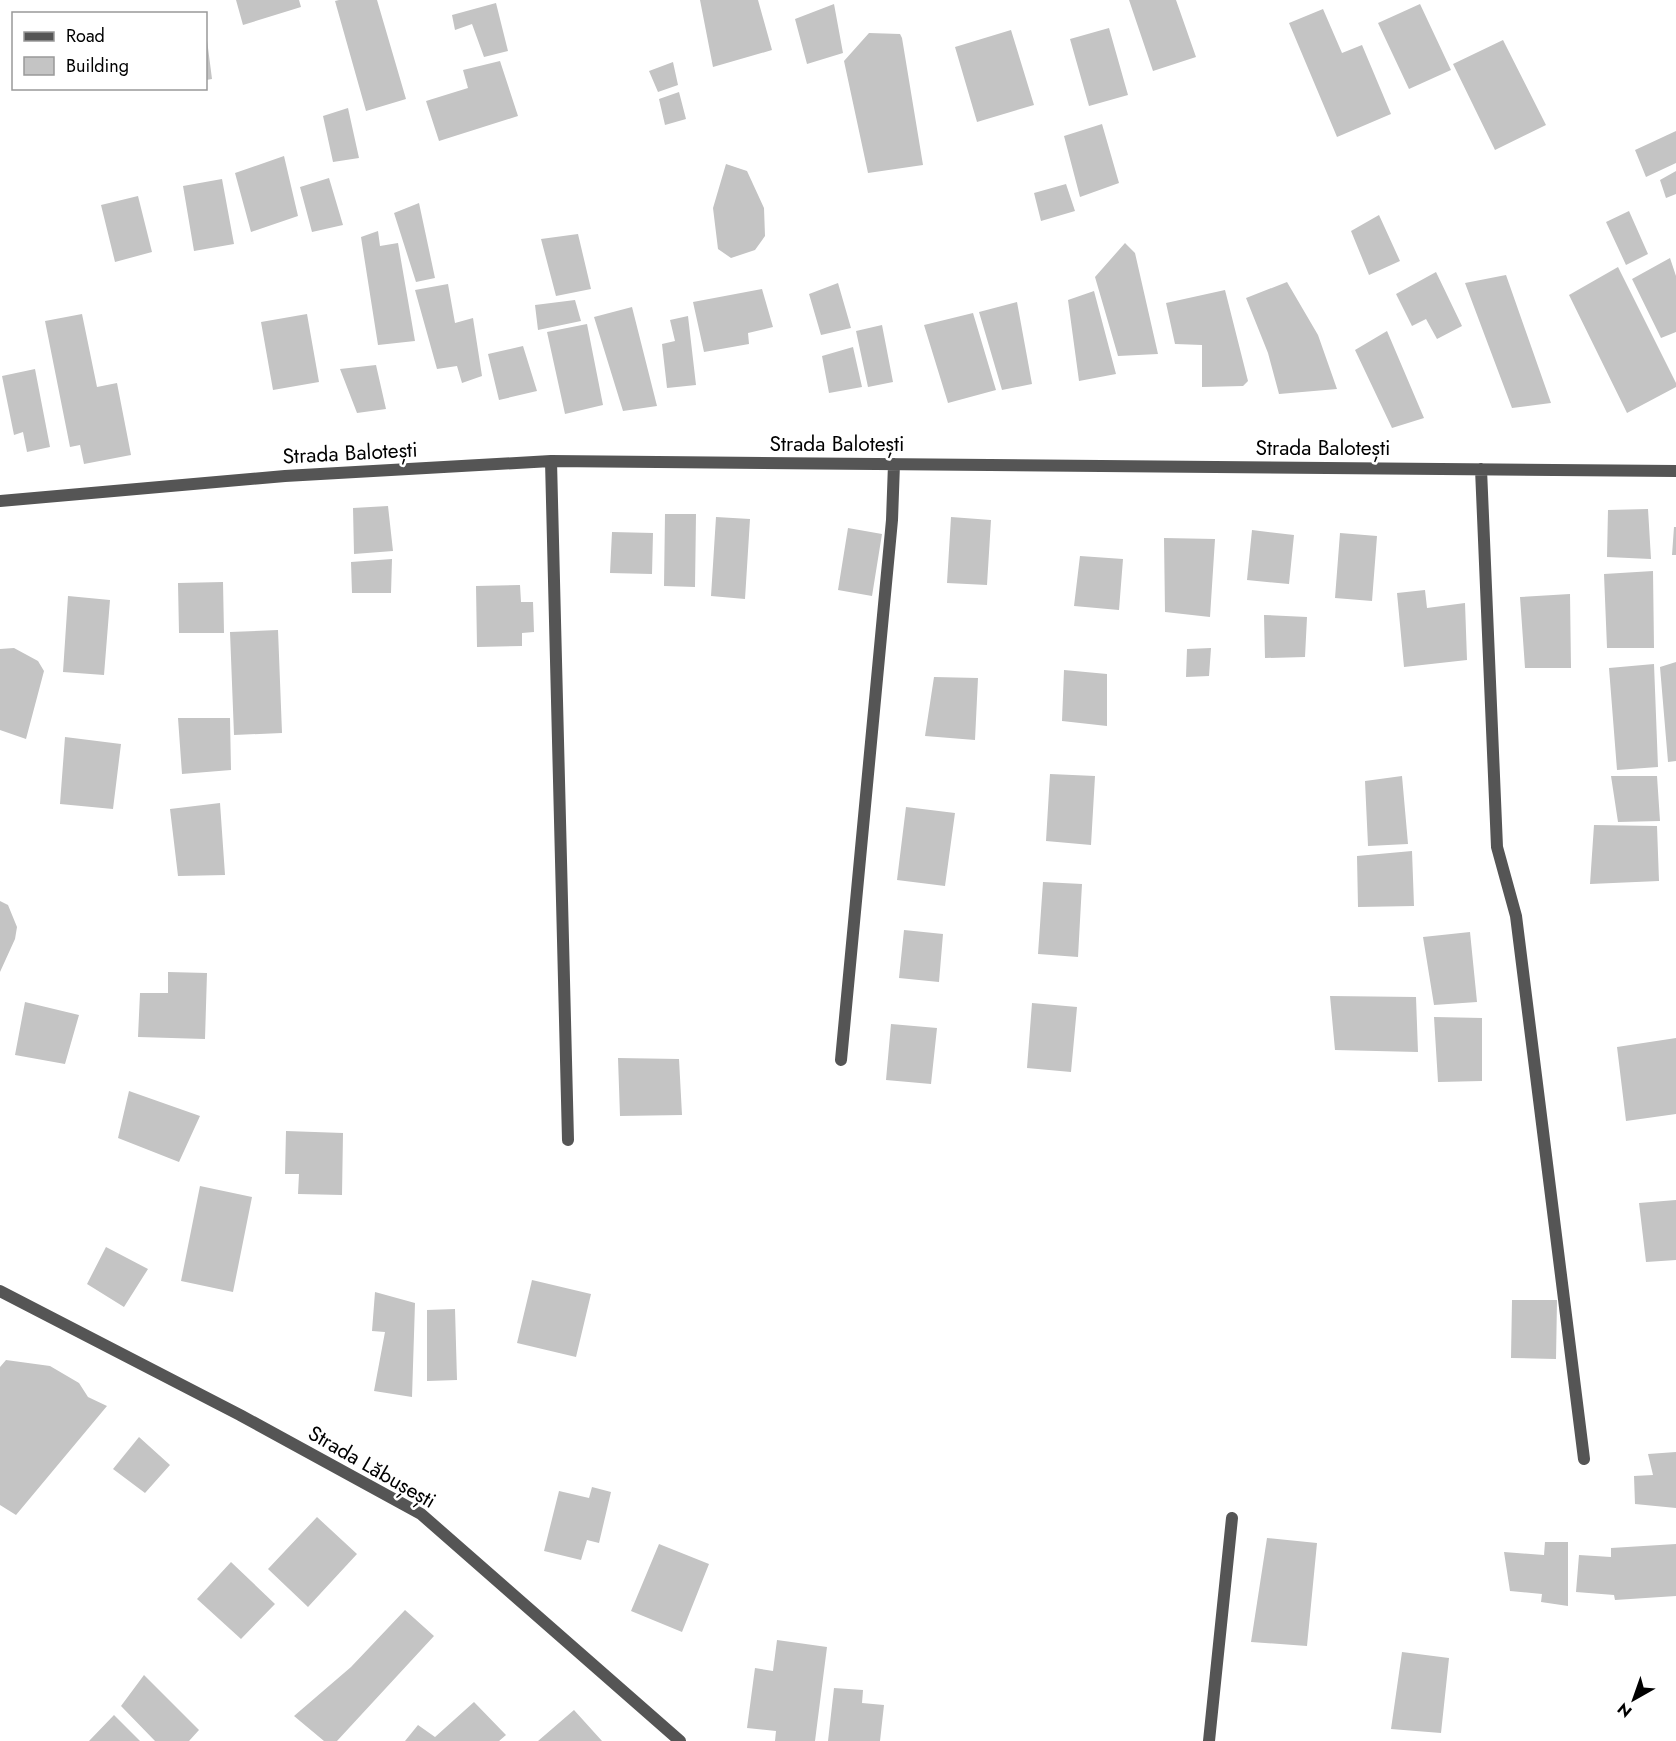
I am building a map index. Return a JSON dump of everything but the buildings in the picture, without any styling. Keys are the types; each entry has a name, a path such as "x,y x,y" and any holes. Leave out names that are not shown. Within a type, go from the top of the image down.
{"street":[{"name":"Strada Balotești","path":"0,501 285,476 551,461 1676,471"},
{"path":"551,461 567,1140"},
{"path":"841,1060 892,520 894,464"},
{"path":"1481,469 1497,847 1516,916 1584,1460"},
{"name":"Strada Lăbușești","path":"0,1292 240,1415 421,1514 680,1741"},
{"path":"1209,1741 1232,1518"}]}
